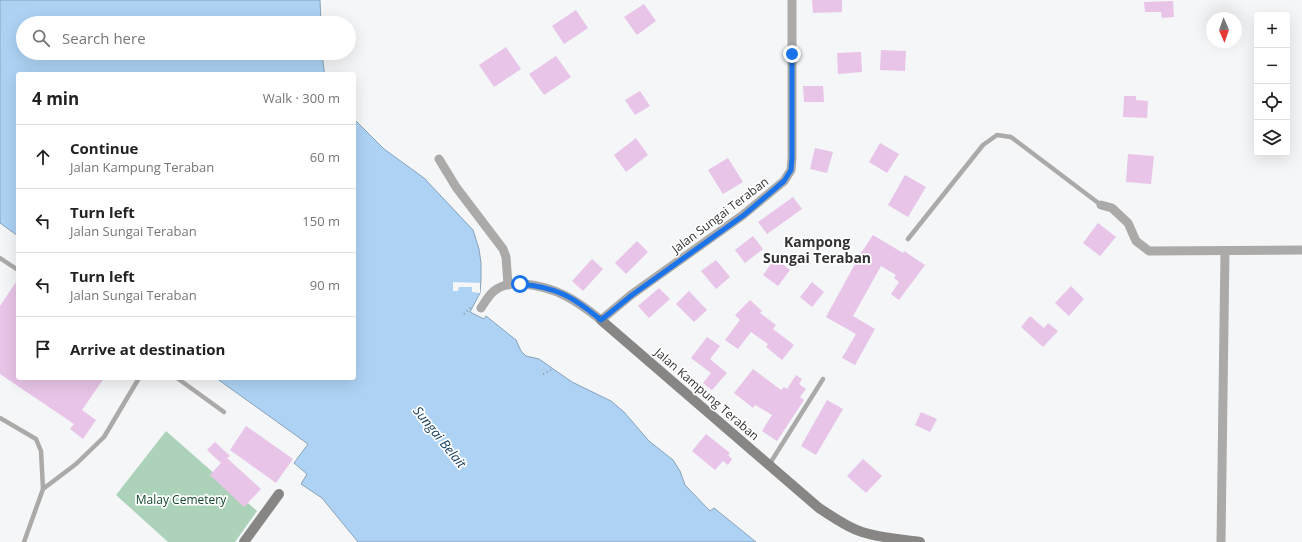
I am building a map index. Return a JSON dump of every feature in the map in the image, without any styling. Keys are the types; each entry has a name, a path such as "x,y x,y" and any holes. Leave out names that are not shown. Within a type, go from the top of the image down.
{"street":[{"name":"Jalan Sungai Teraban","path":"601,320 632,295 744,215 784,181 791,170 792,0"},
{"path":"439,159 456,187 503,249 506,257 508,285"},
{"path":"1101,205 1112,208 1128,223 1136,241 1149,251 1302,250"},
{"path":"1221,542 1225,251"},
{"name":"Jalan Kampung Teraban","path":"478,306 494,291 505,285 538,285 556,290 582,305 601,320 819,508 841,523 862,532 920,542"},
{"path":"244,542 279,494"}],"lane":[{"path":"908,239 983,145 997,135 1011,137 1101,205"},
{"path":"0,258 16,269"},
{"path":"769,465 823,379"},
{"path":"43,488 76,464 104,437 138,380"},
{"path":"180,380 224,412"},
{"path":"0,418 36,439 41,451 43,488 24,542"}],"path":[{"path":"464,314 478,306"},
{"path":"543,374 553,369"}],"green space":[{"name":"Malay Cemetery","path":"166,431 257,511 235,542 168,542 116,495"}],"water":[{"path":"0,0 320,0 321,16 16,16 16,60 323,60 324,72 16,72 16,235 0,223"},
{"name":"Sungai Belait","path":"356,121 384,149 424,178 473,230 479,249 481,280 480,293 470,312 484,319 486,316 516,340 521,351 526,356 539,359 572,382 611,401 624,412 649,441 673,460 680,471 685,485 710,511 714,508 756,542 358,542 322,498 301,484 307,474 294,463 308,444 219,380 356,380"}],"pier":[{"path":"453,282 480,283 480,293 472,292 472,287 459,287 458,291 453,291"}],"building":[{"path":"812,0 842,0 842,12 813,13"},
{"path":"1173,1 1174,17 1162,18 1161,12 1145,12 1144,2"},
{"path":"644,4 656,21 637,35 624,17"},
{"path":"576,10 588,28 564,44 552,26"},
{"path":"506,47 521,69 494,87 479,65"},
{"path":"881,50 906,51 905,71 880,70"},
{"path":"861,52 862,72 838,74 837,53"},
{"path":"556,56 571,77 544,95 529,74"},
{"path":"803,86 823,86 824,102 804,102"},
{"path":"640,91 650,106 635,115 625,100"},
{"path":"1124,96 1136,96 1136,100 1148,101 1147,118 1123,117"},
{"path":"636,138 648,155 626,172 614,155"},
{"path":"880,143 899,154 887,173 869,162"},
{"path":"815,148 833,152 827,173 810,169"},
{"path":"1128,154 1154,156 1151,184 1126,182"},
{"path":"728,158 743,182 723,194 708,170"},
{"path":"905,175 926,187 908,217 888,205"},
{"path":"793,197 802,209 767,234 758,222"},
{"path":"1098,223 1116,237 1100,256 1083,243"},
{"path":"873,235 903,253 904,251 925,265 899,300 891,294 899,282 894,278 896,275 881,266 853,316 875,329 855,365 842,358 856,334 826,317 861,253"},
{"path":"753,236 763,249 745,263 735,250"},
{"path":"637,241 648,252 626,274 615,263"},
{"path":"775,258 790,270 778,286 763,275"},
{"path":"592,259 603,269 583,291 572,281"},
{"path":"716,260 730,277 716,289 701,271"},
{"path":"16,282 16,380 103,380 82,410 96,420 83,439 70,429 74,424 0,374 0,306"},
{"path":"812,282 824,292 812,307 800,297"},
{"path":"1071,286 1084,299 1069,316 1055,303"},
{"path":"659,288 670,299 649,318 638,306"},
{"path":"689,291 707,310 694,322 676,304"},
{"path":"750,300 762,311 760,313 776,325 773,329 794,345 782,360 766,347 768,344 751,332 738,349 725,340 740,320 735,315"},
{"path":"1030,316 1044,328 1048,323 1058,331 1043,347 1021,327"},
{"path":"707,337 720,346 710,359 727,373 712,390 703,383 711,373 691,358"},
{"path":"753,369 781,390 784,387 787,389 796,375 802,379 799,384 806,389 800,397 804,400 777,441 762,431 772,415 755,405 753,408 734,393"},
{"path":"827,400 843,409 816,455 801,446"},
{"path":"921,412 937,419 930,432 915,425"},
{"path":"246,426 293,459 276,483 230,450"},
{"path":"706,434 730,453 728,455 732,459 728,465 723,461 715,470 692,451"},
{"path":"215,442 230,456 227,458 261,489 244,507 210,475 221,463 207,450"},
{"path":"863,459 882,476 866,493 847,476"}],"district":[{"name":"Kampong Sungai Teraban","path":"817,250"}],"route":[{"path":"520,284 538,285 556,290 582,305 601,320 632,295 744,215 784,181 791,170 793,124 792,54"}]}
